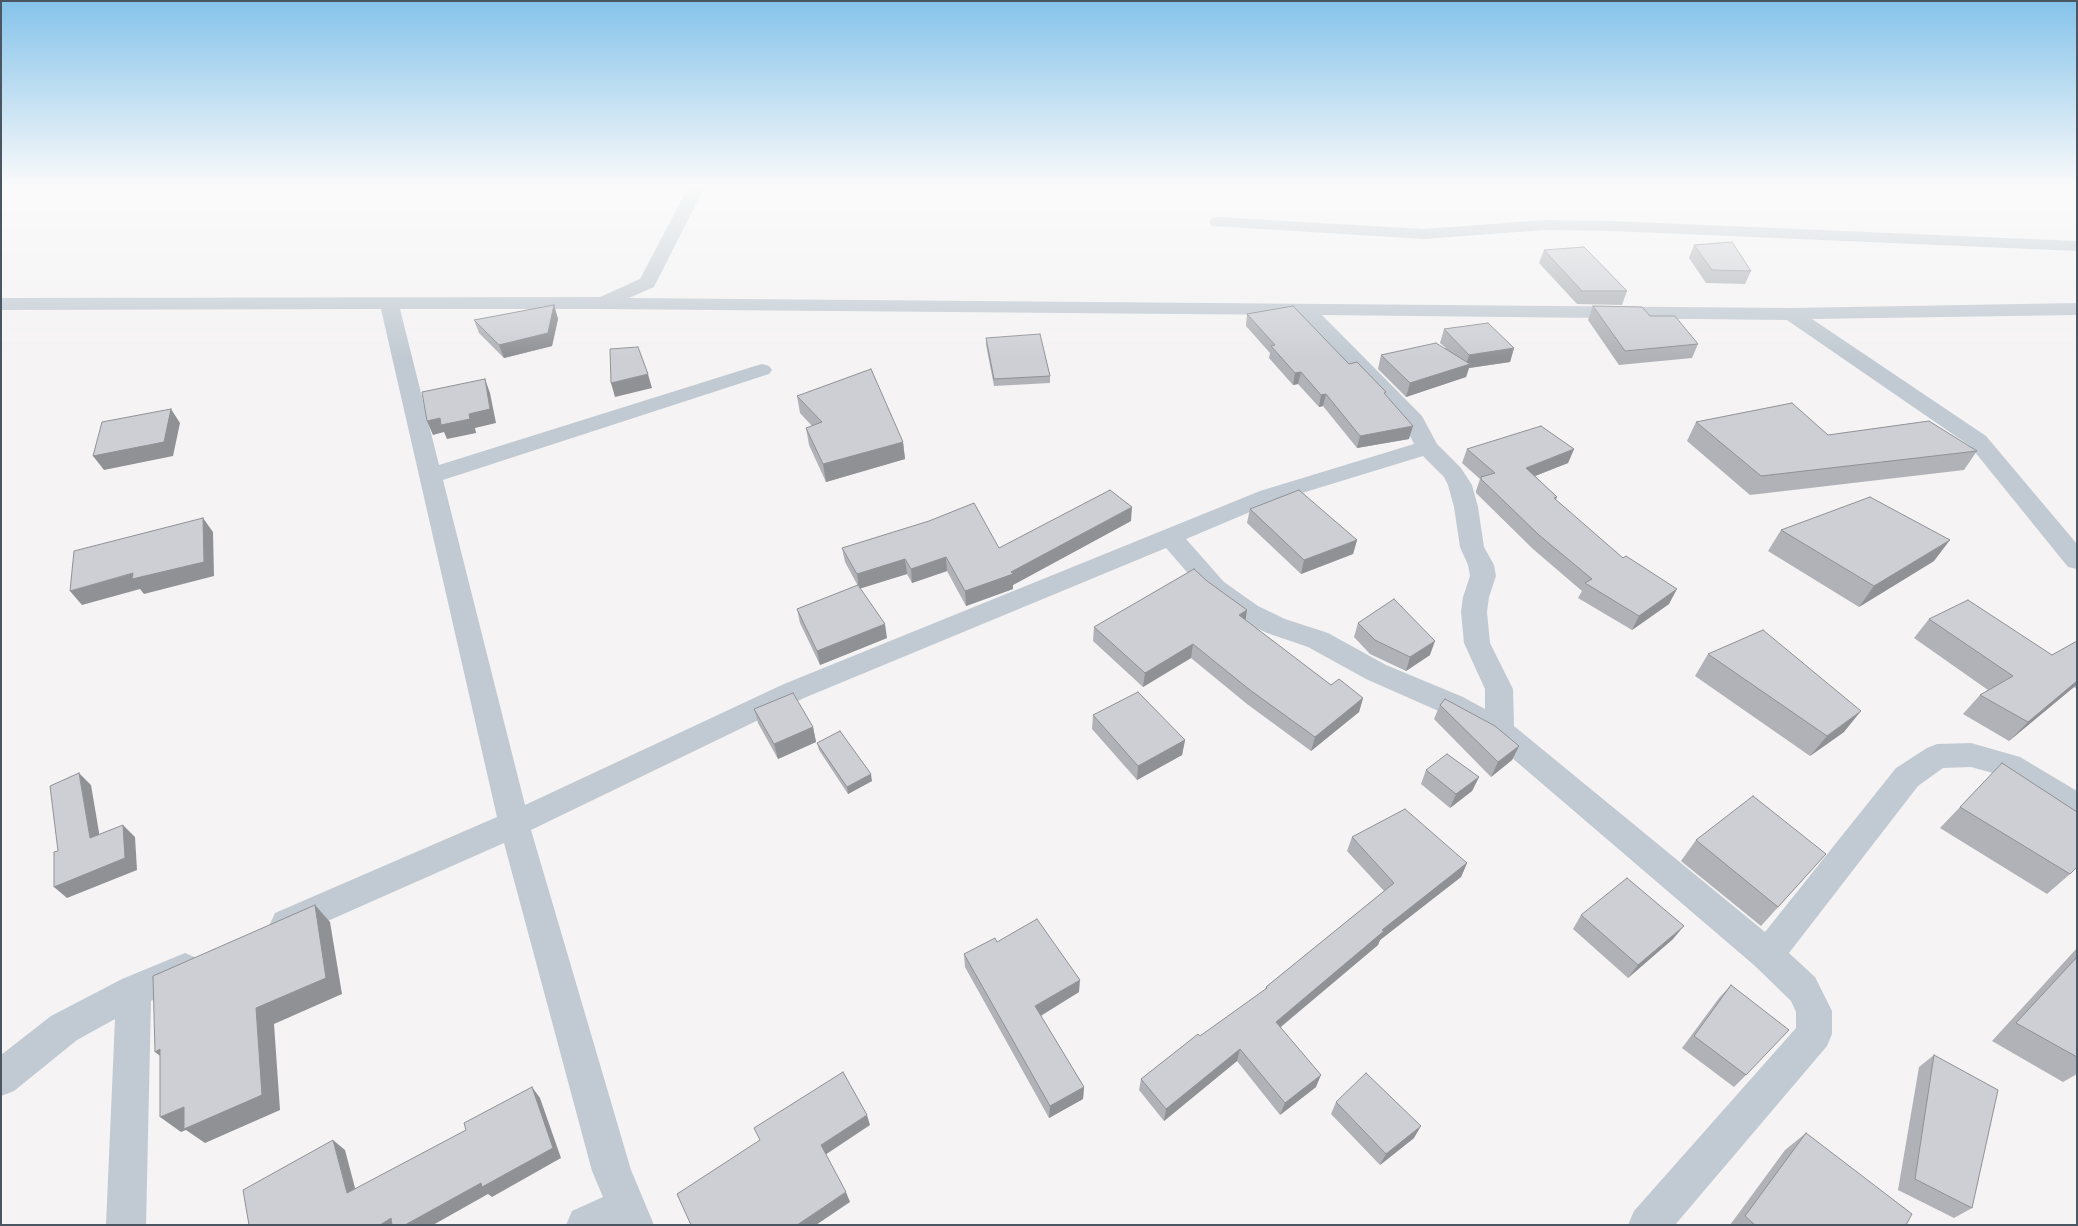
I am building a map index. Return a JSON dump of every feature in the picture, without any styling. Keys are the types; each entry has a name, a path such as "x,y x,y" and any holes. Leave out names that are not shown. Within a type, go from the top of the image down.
{"street":[{"path":"599,303 647,283 668,243"},
{"path":"2012,243 2077,246"},
{"path":"647,283 653,304"},
{"path":"1,304 599,303 1791,314 2077,309"},
{"path":"389,304 514,824 612,1171 630,1215 586,1225"},
{"path":"1304,310 1414,421 1427,447 1453,473 1460,485 1466,507 1472,547 1481,565 1483,576 1476,597 1474,612 1477,643 1500,689 1500,732"},
{"path":"1791,314 1978,441 2077,561"},
{"path":"430,476 762,370"},
{"path":"261,935 514,824 794,691 1268,496 1427,447"},
{"path":"1170,537 1215,588 1249,613 1276,626 1318,640 1376,672 1453,705 1500,732 1767,955 1803,989 1814,1011 1814,1034 1648,1225"},
{"path":"1767,955 1907,777 1937,756 1970,755 2009,765 2077,807"},
{"path":"1,1078 64,1028 134,991 216,955"},
{"path":"126,1225 134,991"}],"building":[{"path":"1733,243 1751,271 1712,270 1694,245"},
{"path":"1584,247 1627,291 1582,291 1544,250"},
{"path":"554,305 548,333 499,345 474,320"},
{"path":"1293,306 1349,364 1357,362 1386,392 1384,393 1413,426 1360,436 1326,394 1321,395 1301,372 1295,373 1271,346 1275,345 1247,314"},
{"path":"1593,306 1642,307 1650,316 1675,316 1698,344 1625,351"},
{"path":"1488,323 1514,348 1469,355 1444,329"},
{"path":"1040,334 1050,376 994,379 986,338"},
{"path":"1436,343 1470,364 1410,383 1381,355"},
{"path":"638,347 648,374 611,383 610,349"},
{"path":"871,369 903,442 823,464 806,428 822,422 797,396"},
{"path":"485,379 490,409 469,414 470,419 441,425 440,418 427,421 422,392"},
{"path":"1792,403 1828,435 1929,421 1977,451 1761,476 1696,422"},
{"path":"171,409 164,442 93,456 102,422"},
{"path":"1541,426 1574,449 1526,468 1557,497 1554,498 1623,558 1626,556 1677,589 1639,616 1585,583 1592,579 1539,535 1481,479 1481,477 1495,473 1467,449"},
{"path":"1110,490 1132,507 1011,572 1013,574 965,591 946,557 911,569 905,559 857,574 842,548 929,521 974,503 999,548"},
{"path":"1299,490 1357,540 1304,560 1250,509"},
{"path":"1870,497 1950,540 1874,586 1781,530"},
{"path":"203,518 204,562 132,579 133,573 70,591 74,551"},
{"path":"1194,569 1207,581 1247,610 1239,615 1331,685 1339,679 1363,698 1315,737 1250,690 1193,644 1145,673 1094,627"},
{"path":"858,585 885,624 817,651 797,609"},
{"path":"1394,599 1435,641 1410,657 1375,640 1358,623"},
{"path":"1968,600 2052,655 2077,641 2077,681 2028,722 1980,695 2013,676 1929,619"},
{"path":"1763,630 1861,711 1827,736 1708,654"},
{"path":"1138,692 1185,740 1138,766 1093,715"},
{"path":"793,693 813,727 774,744 754,709"},
{"path":"1445,699 1495,726 1519,746 1498,762 1440,705"},
{"path":"840,731 871,774 847,787 817,743"},
{"path":"1447,754 1479,777 1456,794 1426,770"},
{"path":"2002,763 2077,812 2077,867 2070,874 1960,807"},
{"path":"79,773 90,838 123,825 125,858 54,887 54,852 58,851 50,786"},
{"path":"1753,796 1826,854 1778,907 1696,840"},
{"path":"1405,809 1467,863 1382,930 1384,931 1276,1022 1321,1075 1285,1103 1240,1049 1166,1109 1141,1079 1198,1034 1200,1036 1267,988 1394,883 1352,837"},
{"path":"1627,878 1684,926 1638,965 1581,915"},
{"path":"315,905 326,978 256,1008 262,1095 184,1129 184,1107 160,1117 160,1049 155,1052 153,976"},
{"path":"1037,919 1080,980 1035,1006 1084,1087 1050,1106 964,954 995,938 997,942"},
{"path":"2077,957 2077,1057 2016,1023"},
{"path":"1731,985 1789,1030 1746,1075 1694,1036"},
{"path":"1934,1055 1998,1090 1972,1208 1915,1179"},
{"path":"843,1072 867,1115 821,1145 846,1192 797,1225 691,1225 677,1194 760,1140 754,1128"},
{"path":"1366,1073 1421,1126 1386,1154 1336,1102"},
{"path":"532,1087 553,1148 482,1187 481,1183 405,1225 392,1225 391,1218 380,1225 249,1225 243,1190 333,1140 347,1193 466,1130 464,1123"},
{"path":"1806,1133 1912,1214 1906,1225 1755,1225 1745,1216"}]}
